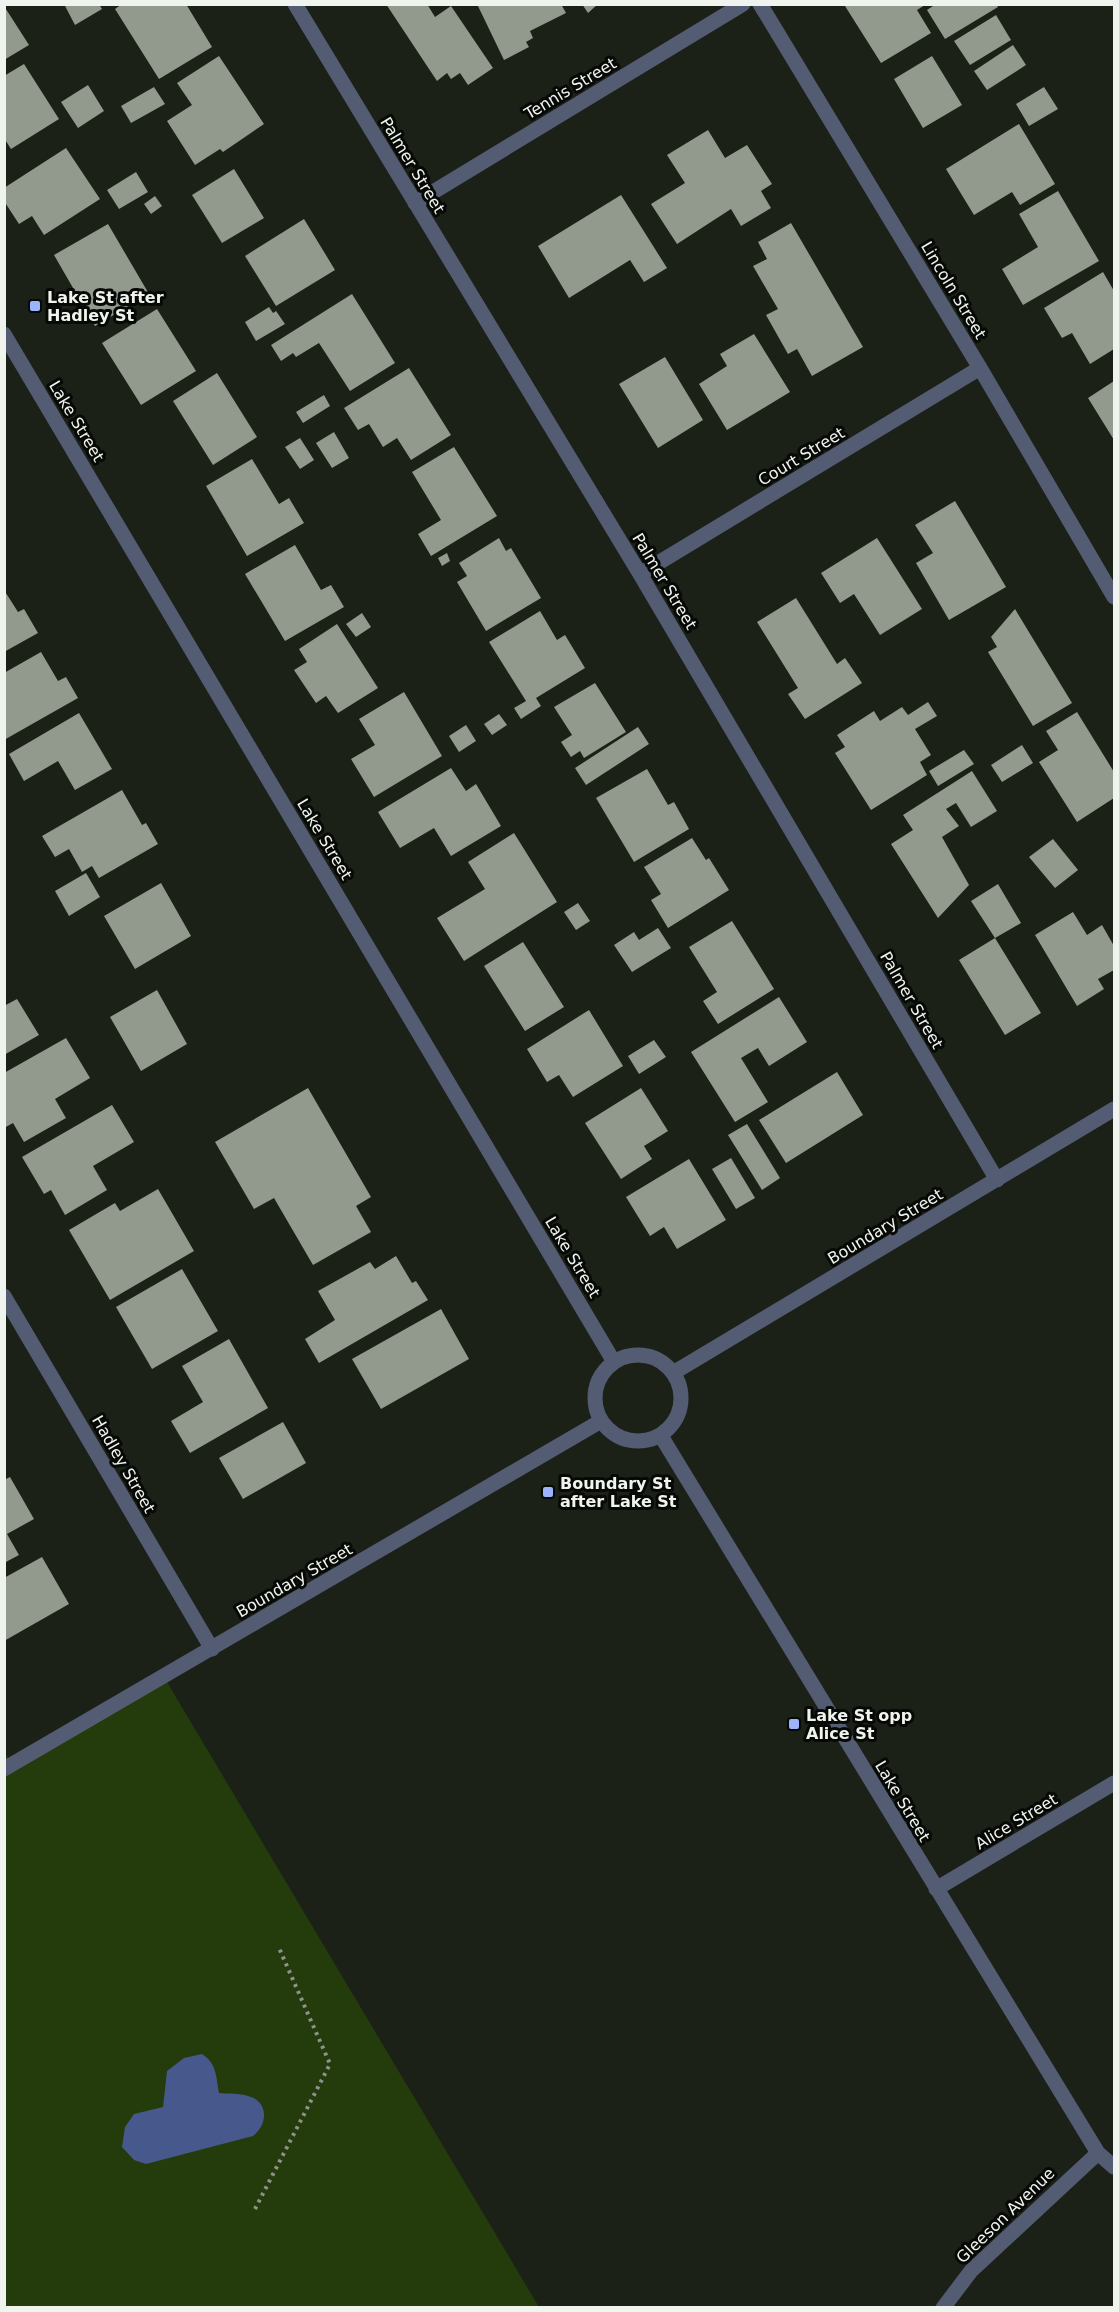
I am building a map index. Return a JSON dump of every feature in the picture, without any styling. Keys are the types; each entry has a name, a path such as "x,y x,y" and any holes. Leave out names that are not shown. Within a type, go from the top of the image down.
{"street":[{"name":"Palmer Street","path":"295,4 640,574 998,1180"},
{"name":"Tennis Street","path":"415,203 744,4"},
{"name":"Lincoln Street","path":"760,4 980,368 1114,597"},
{"name":"Lake Street","path":"4,334 614,1362"},
{"name":"Court Street","path":"640,574 980,368"},
{"name":"Boundary Street","path":"673,1373 1114,1109"},
{"name":"Hadley Street","path":"4,1296 212,1649"},
{"path":"639,1355 664,1364 673,1373 680,1390 681,1407 673,1423 660,1436 645,1441 628,1440 613,1434 601,1421 595,1405 596,1389 602,1374 614,1362 626,1356 639,1355"},
{"name":"Boundary Street","path":"4,1769 601,1421"},
{"name":"Lake Street","path":"660,1436 1098,2153 1114,2167"},
{"name":"Alice Street","path":"936,1889 1114,1783"},
{"name":"Gleeson Avenue","path":"943,2307 971,2271 1098,2153"}],"path":[{"path":"255,2209 330,2064 279,1948"}],"green space":[{"path":"164,1677 539,2307 5,2307 4,1751 12,1764"}],"water":[{"path":"202,2054 213,2066 219,2093 245,2095 260,2103 264,2114 262,2126 253,2136 146,2164 134,2160 122,2147 125,2127 134,2114 163,2107 167,2071 184,2058"}],"building":[{"path":"64,4 99,4 102,9 75,25"},
{"path":"122,4 186,4 212,47 159,79 115,9"},
{"path":"386,4 427,4 435,17 451,6 493,68 468,85 460,73 451,79 447,73 437,81"},
{"path":"477,4 561,4 566,13 530,31 533,38 526,42 529,47 504,60"},
{"path":"582,4 598,4 588,13"},
{"path":"936,4 996,4 998,7 945,39 927,10"},
{"path":"925,5 917,10 931,33 881,63 845,6"},
{"path":"4,6 29,45 4,60"},
{"path":"996,15 1011,40 970,65 954,41"},
{"path":"1013,45 1026,65 987,90 974,71"},
{"path":"219,56 264,124 223,152 220,149 195,165 167,121 192,105 177,83"},
{"path":"932,56 962,105 923,128 894,79"},
{"path":"24,64 59,119 11,149 4,138 4,76"},
{"path":"88,85 104,111 78,128 61,102"},
{"path":"154,87 165,104 131,123 121,106"},
{"path":"1044,87 1058,109 1029,126 1016,104"},
{"path":"1019,124 1055,184 1020,205 1012,192 974,215 946,169"},
{"path":"708,130 725,158 747,145 772,184 761,191 771,208 741,226 731,209 677,244 651,204 685,183 667,155"},
{"path":"66,148 100,199 44,235 32,216 19,224 4,201 4,188"},
{"path":"234,169 264,218 222,243 192,195"},
{"path":"136,172 148,192 119,209 107,190"},
{"path":"1058,191 1099,261 1023,305 1002,269 1038,247 1019,214"},
{"path":"621,195 667,268 644,282 630,260 569,298 538,246"},
{"path":"155,196 162,206 151,214 144,204"},
{"path":"304,219 335,270 276,306 245,256"},
{"path":"791,223 863,347 812,376 797,349 788,354 766,315 778,309 753,266 767,259 758,242"},
{"path":"108,224 149,294 95,326 54,255"},
{"path":"1103,272 1114,291 1114,349 1090,364 1072,333 1062,338 1044,308"},
{"path":"352,294 395,363 350,391 319,343 296,357 293,353 281,361 271,345"},
{"path":"269,307 273,313 276,311 285,324 256,341 245,322"},
{"path":"157,309 196,371 141,405 102,343"},
{"path":"754,334 790,392 727,430 699,384 727,366 720,354"},
{"path":"665,357 703,420 658,448 619,384"},
{"path":"409,368 451,435 411,460 397,438 383,447 369,424 358,430 344,408"},
{"path":"217,373 257,437 213,465 173,401"},
{"path":"1114,381 1114,440 1088,398"},
{"path":"324,395 330,406 303,423 296,412"},
{"path":"334,432 349,458 332,468 316,443"},
{"path":"300,438 314,460 300,469 285,447"},
{"path":"454,447 497,516 431,556 418,534 441,520 412,472"},
{"path":"252,459 279,504 289,498 304,523 247,556 206,486"},
{"path":"955,501 1006,587 949,620 916,563 933,553 915,525"},
{"path":"499,538 506,551 511,548 541,598 486,631 457,582 467,576 459,563"},
{"path":"877,538 922,609 880,635 854,594 840,603 821,573"},
{"path":"295,545 321,590 331,585 344,607 285,641 245,574"},
{"path":"447,553 450,561 442,566 438,558"},
{"path":"4,590 18,612 24,609 38,633 4,652"},
{"path":"796,598 837,664 845,658 862,683 805,719 788,694 798,688 757,622"},
{"path":"1015,609 1072,703 1033,726 988,652 997,647 991,637"},
{"path":"540,611 557,640 565,635 585,668 536,698 541,706 521,719 514,708 526,701 489,642"},
{"path":"362,613 371,627 356,637 346,624"},
{"path":"337,624 378,688 338,713 326,696 316,703 294,670 307,662 299,649"},
{"path":"41,652 58,681 66,677 78,698 4,740 4,673"},
{"path":"595,683 626,732 584,758 580,751 571,757 561,742 572,735 554,707"},
{"path":"404,692 442,756 374,797 351,759 375,745 359,719"},
{"path":"928,702 937,716 915,729 931,755 920,762 927,775 871,810 835,753 845,747 837,735 874,711 880,721 902,707 908,715"},
{"path":"1077,712 1114,772 1114,798 1077,822 1039,762 1058,750 1046,731"},
{"path":"79,713 112,769 75,790 58,761 24,781 9,754"},
{"path":"499,714 507,725 492,735 484,724"},
{"path":"466,725 476,741 459,752 449,736"},
{"path":"638,727 649,744 586,785 575,768"},
{"path":"1022,745 1033,763 1002,782 991,765"},
{"path":"964,750 974,764 938,786 929,771"},
{"path":"451,768 466,791 476,784 501,826 451,856 434,828 400,848 378,812"},
{"path":"647,769 668,805 674,802 689,829 634,862 596,798"},
{"path":"972,771 997,811 971,827 956,803 946,809 959,826 942,837 969,885 938,918 891,844 913,830 903,815"},
{"path":"122,790 142,825 146,823 158,844 99,878 92,866 82,872 69,849 55,857 42,836"},
{"path":"514,833 557,902 464,961 437,918 485,889 468,862"},
{"path":"692,838 706,860 709,858 729,890 668,928 651,900 661,894 644,867"},
{"path":"1053,839 1078,870 1055,888 1029,857"},
{"path":"86,873 100,897 69,916 55,891"},
{"path":"161,883 191,936 135,969 104,916"},
{"path":"998,884 1021,923 995,938 971,901"},
{"path":"578,903 590,921 576,930 564,912"},
{"path":"1073,912 1087,935 1102,925 1114,946 1114,970 1098,979 1104,989 1077,1006 1035,935"},
{"path":"732,921 774,989 718,1024 703,1001 717,992 689,947"},
{"path":"658,928 671,948 632,972 614,945 634,932 639,940"},
{"path":"995,938 1041,1013 1005,1035 959,960"},
{"path":"523,942 564,1007 525,1031 484,966"},
{"path":"157,990 187,1044 141,1071 110,1017"},
{"path":"779,997 807,1042 769,1066 758,1048 741,1058 768,1102 735,1122 691,1052"},
{"path":"17,999 39,1035 4,1055 4,1006"},
{"path":"589,1010 623,1066 573,1097 559,1075 547,1082 527,1049"},
{"path":"66,1038 90,1078 55,1099 66,1118 24,1142 13,1123 4,1128 4,1073"},
{"path":"654,1040 666,1057 639,1074 628,1056"},
{"path":"837,1072 863,1115 786,1163 759,1120"},
{"path":"308,1088 371,1197 356,1206 371,1232 313,1265 274,1198 254,1209 215,1142"},
{"path":"641,1088 668,1131 644,1146 652,1159 621,1179 585,1123"},
{"path":"112,1105 134,1142 93,1166 107,1190 65,1215 51,1190 44,1194 22,1157"},
{"path":"747,1124 780,1178 762,1190 728,1135"},
{"path":"731,1158 755,1198 736,1209 712,1169"},
{"path":"689,1159 726,1220 677,1249 664,1227 650,1236 626,1197"},
{"path":"158,1189 194,1251 110,1300 69,1230 115,1203 120,1211"},
{"path":"396,1256 412,1283 416,1281 428,1300 319,1363 305,1339 335,1320 318,1291 370,1262 375,1269"},
{"path":"182,1269 218,1331 152,1369 116,1307"},
{"path":"441,1309 469,1359 381,1409 352,1359"},
{"path":"229,1339 268,1408 190,1453 171,1421 203,1402 182,1366"},
{"path":"283,1422 306,1463 243,1499 219,1458"},
{"path":"10,1477 34,1519 7,1534 19,1555 4,1563 4,1480"},
{"path":"42,1557 69,1604 4,1641 4,1578"}],"place":[{"name":"Lake St after Hadley St","path":"35,306"},
{"name":"Boundary St after Lake St","path":"548,1492"},
{"name":"Lake St opp Alice St","path":"794,1724"}]}
